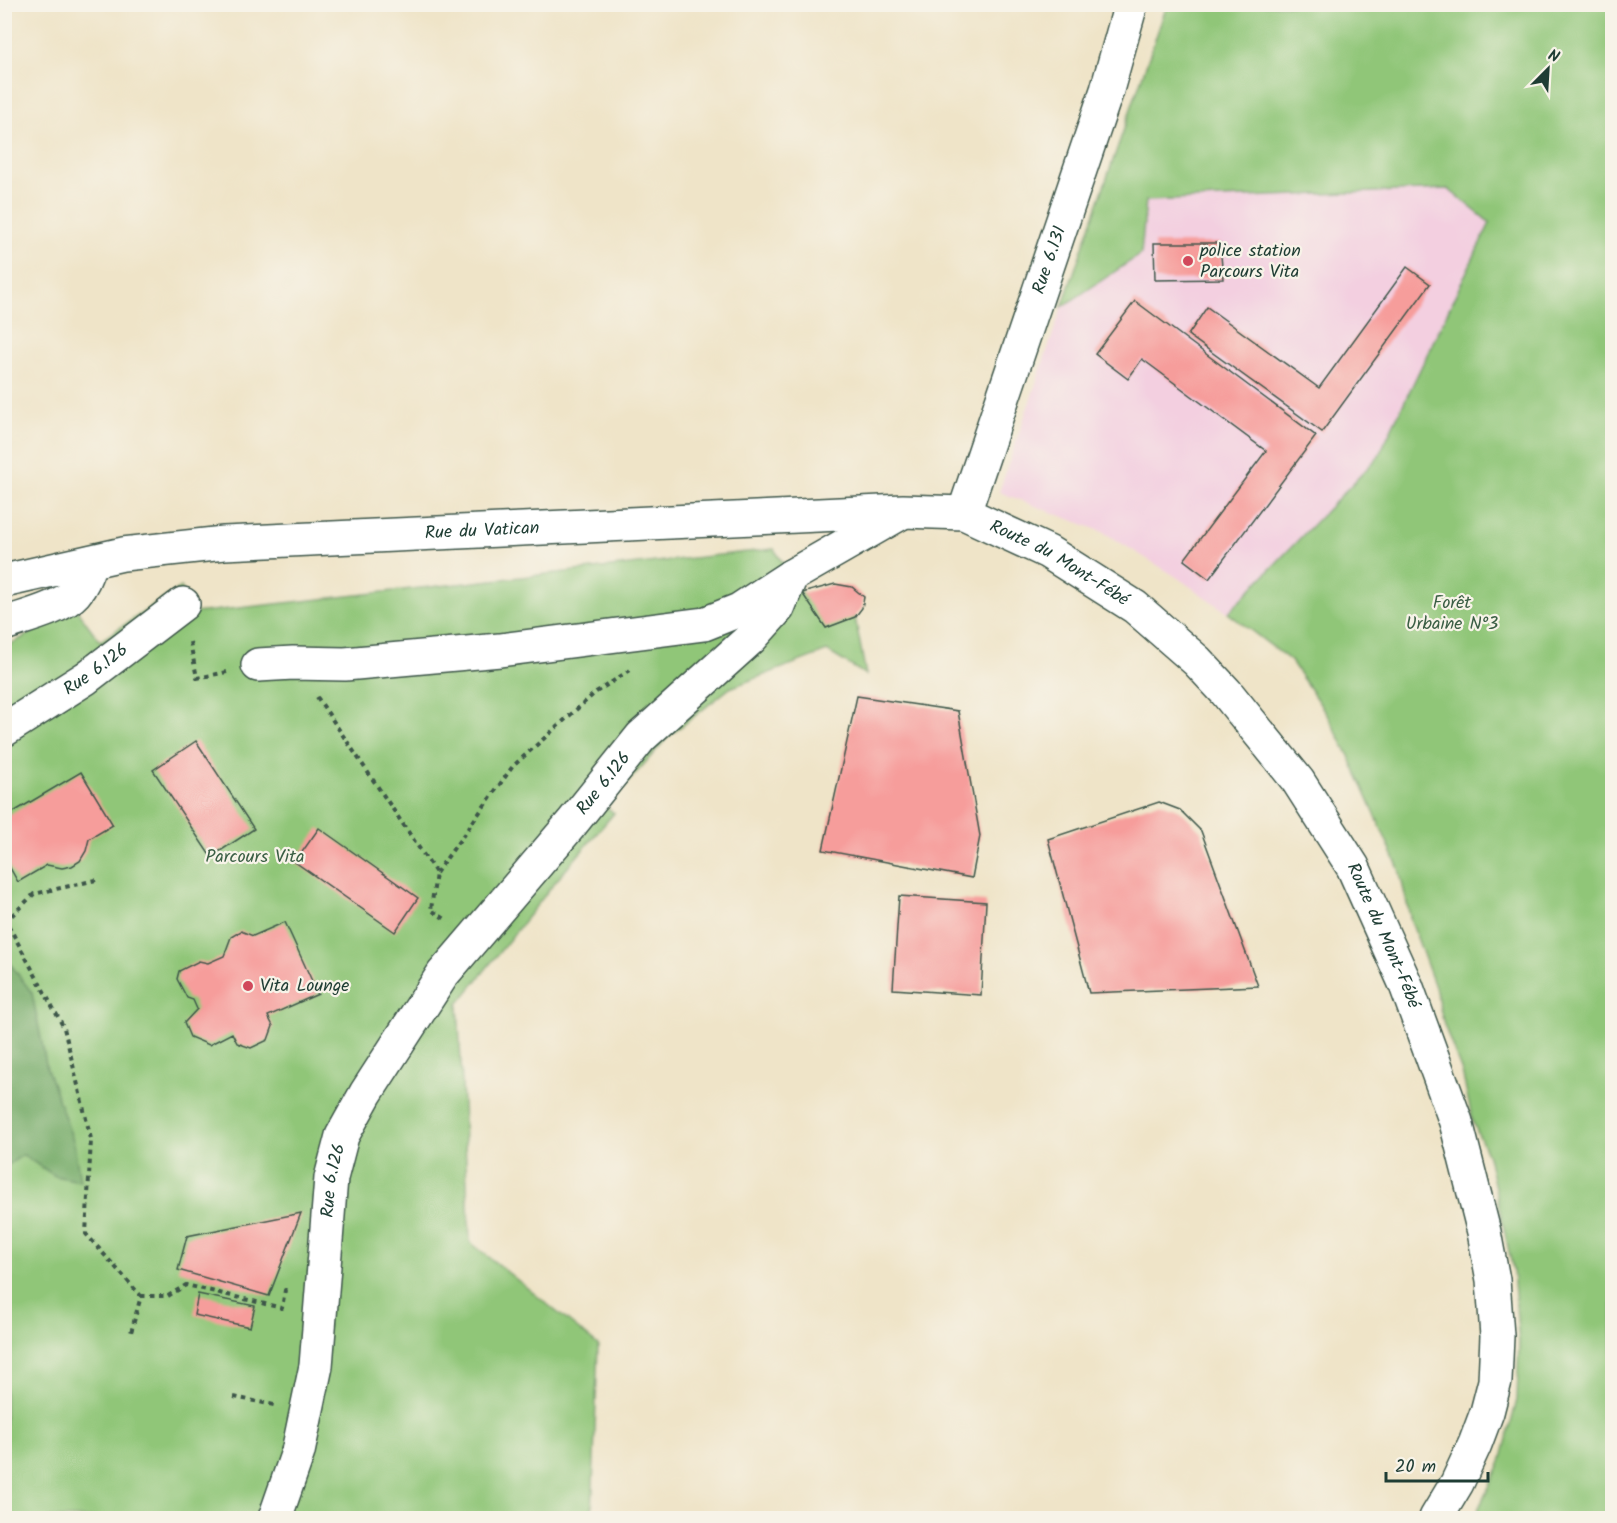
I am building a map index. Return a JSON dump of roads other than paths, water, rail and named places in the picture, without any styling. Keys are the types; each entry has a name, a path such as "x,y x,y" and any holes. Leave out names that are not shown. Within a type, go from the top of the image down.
{"street":[{"name":"Rue 6.131","path":"963,513 1107,90 1131,4"},
{"name":"Rue du Vatican","path":"4,581 123,554 224,543 903,512 963,513"},
{"path":"258,665 345,664 500,650 704,624 739,610 791,576 903,512"},
{"name":"Route du Mont-Fébé","path":"963,513 1048,552 1098,583 1135,607 1197,661 1226,692 1298,781 1353,867 1406,985 1456,1122 1484,1232 1493,1280 1497,1336 1495,1381 1475,1444 1436,1518"},
{"path":"4,624 59,604 75,594 86,576 90,562"},
{"name":"Rue 6.126","path":"275,1518 298,1452 316,1366 331,1178 342,1136 366,1093 443,974 565,832 641,737 751,638 778,608 791,576"},
{"name":"Rue 6.126","path":"4,730 86,678 180,606"}],"place":[{"name":"police station Parcours Vita","path":"1188,261"},
{"name":"Vita Lounge","path":"248,986"}],"park label":[{"name":"Forêt Urbaine N°3","path":"1452,613"},
{"name":"Parcours Vita","path":"255,857"}]}
